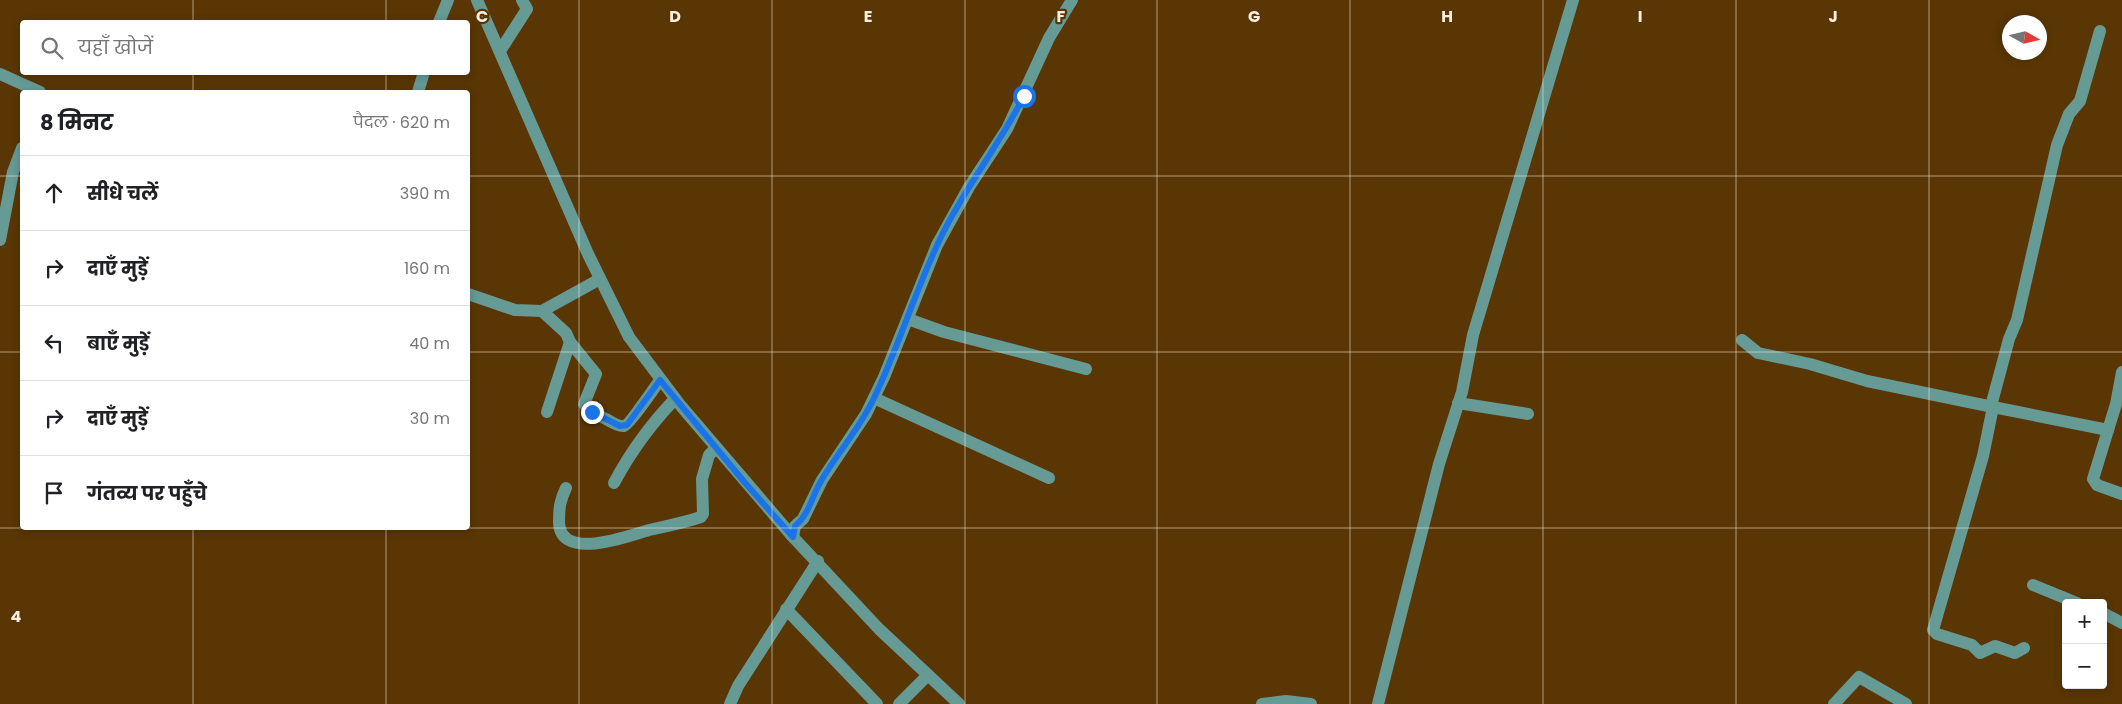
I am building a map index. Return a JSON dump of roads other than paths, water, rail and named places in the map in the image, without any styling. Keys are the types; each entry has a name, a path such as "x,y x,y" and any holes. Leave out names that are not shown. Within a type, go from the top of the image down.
{"street":[{"path":"440,20 448,0"},
{"path":"477,0 600,279 629,337 675,399 793,537 818,561 879,629 960,704"},
{"path":"500,50 528,9 522,0"},
{"path":"793,537 795,526 803,520 822,480 858,428 874,398 908,319 924,274 949,220 1007,129 1049,38 1072,0"},
{"path":"1378,704 1439,464 1458,403 1473,335 1573,0"},
{"path":"2024,648 2012,653 1995,646 1980,653 1972,645 1937,634 1933,630 1983,456 1992,406 2009,339 2017,320 2057,145 2069,114 2080,101 2100,31"},
{"path":"0,74 36,90"},
{"path":"419,90 423,75"},
{"path":"0,240 11,179 20,154"},
{"path":"470,295 515,310 542,311 600,279"},
{"path":"542,311 566,334 570,342 596,374 584,404 592,412 620,426 627,425 660,380"},
{"path":"908,319 944,332 1086,369"},
{"path":"1742,340 1758,353 1810,364 1867,380 2108,430"},
{"path":"547,412 570,342"},
{"path":"2122,372 2118,416 2108,430 2093,479 2097,485 2122,494"},
{"path":"874,398 1049,478"},
{"path":"614,484 636,444 651,423 675,399"},
{"path":"1458,403 1528,414"},
{"path":"566,488 560,500 560,527 566,538 572,541 601,543 648,530 674,526 701,517 703,514 702,479 707,470 709,455 716,448"},
{"path":"730,704 738,686 818,561"},
{"path":"2033,585 2067,599"},
{"path":"786,609 877,704"},
{"path":"2107,615 2122,623"},
{"path":"900,704 928,675"},
{"path":"1834,704 1859,677 1906,704"},
{"path":"1262,704 1286,700 1312,704"}]}
